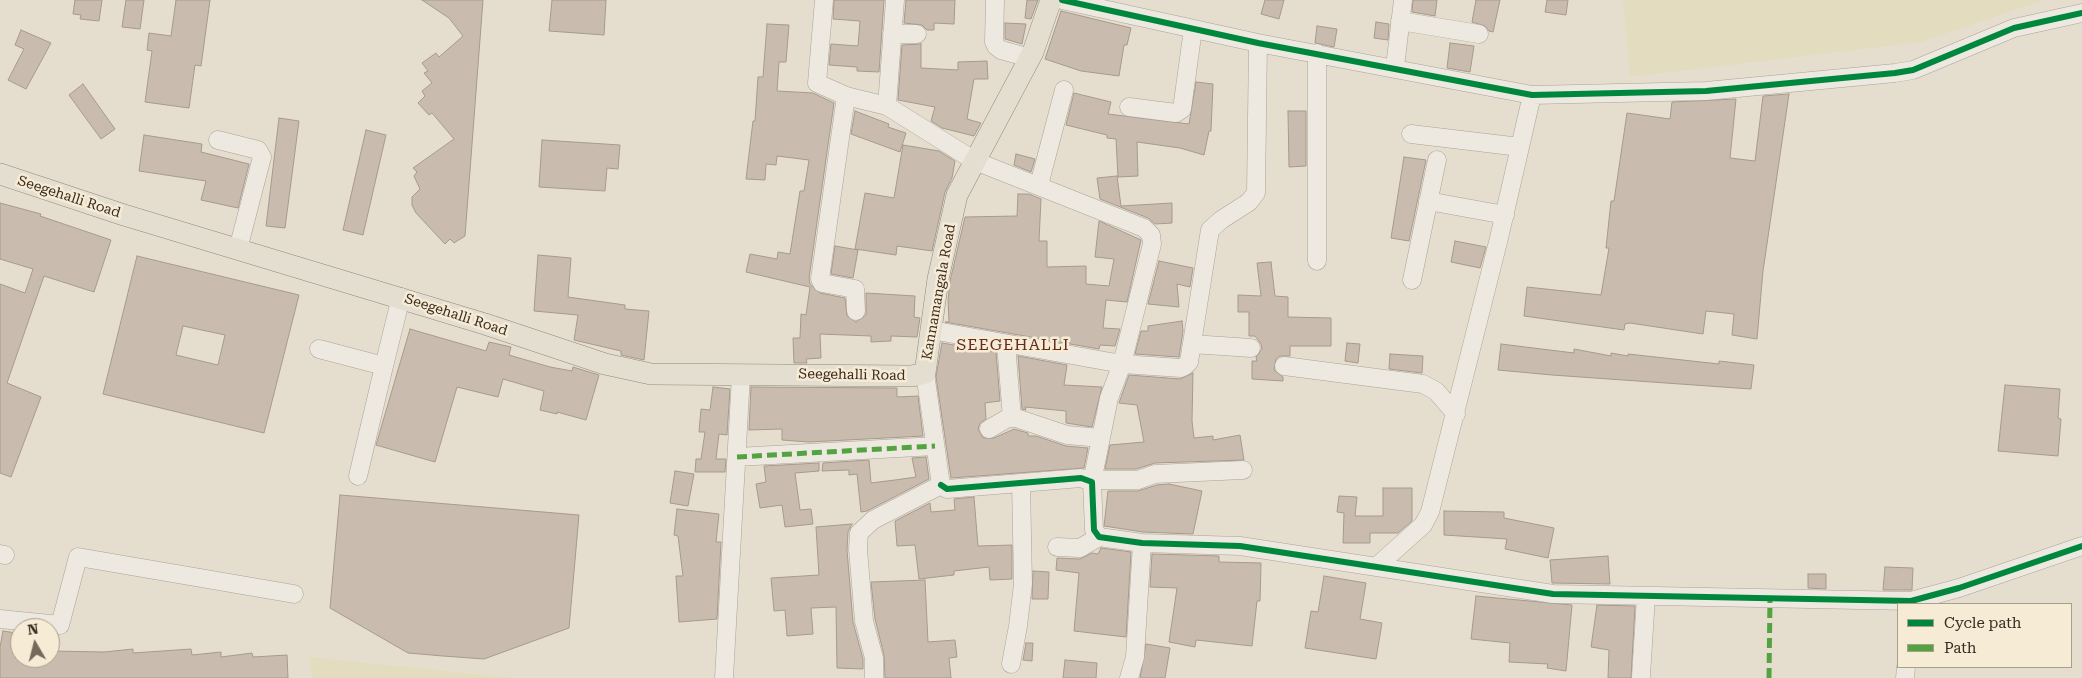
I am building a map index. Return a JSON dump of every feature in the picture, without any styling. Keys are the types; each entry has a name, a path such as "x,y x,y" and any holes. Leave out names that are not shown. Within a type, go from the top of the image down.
{"main road":[{"name":"Kannamangala Road","path":"925,373 938,279 957,195 1030,58 1051,0"},
{"name":"Seegehalli Road","path":"0,174 238,249 401,297 605,364 652,374 912,376 925,373"}],"street":[{"path":"824,0 817,83 846,96 887,106 975,161 1144,228 1151,235 1152,244 1122,364 1109,398 1092,481 1094,530 1099,537"},
{"path":"887,106 896,0"},
{"path":"995,0 994,42 996,46 1000,50 1030,58"},
{"path":"1062,0 1258,43 1532,94 1706,91 1895,73 1913,70 2014,28 2082,13"},
{"path":"1395,68 1403,0"},
{"path":"1400,21 1479,34"},
{"path":"1129,107 1176,113 1182,109 1193,29"},
{"path":"892,34 917,34"},
{"path":"931,330 1122,364 1182,368 1189,362 1210,230 1221,220 1249,202 1256,193 1258,43"},
{"path":"1317,54 1317,261"},
{"path":"1039,185 1064,90"},
{"path":"1376,567 1423,525 1430,512 1505,215 1532,94"},
{"path":"846,96 820,279 822,283 855,289 856,311"},
{"path":"1410,134 1520,147"},
{"path":"218,140 258,150 262,157 238,249"},
{"path":"1412,280 1437,160"},
{"path":"1428,201 1505,215"},
{"path":"358,476 401,297"},
{"path":"1006,344 1012,418"},
{"path":"1192,344 1251,348"},
{"path":"319,349 384,366"},
{"path":"1284,366 1423,384 1436,391 1456,414"},
{"name":"Kannamangala Road","path":"925,373 941,485"},
{"path":"724,678 741,375"},
{"path":"989,428 1012,418 1025,420 1067,435 1101,438"},
{"path":"737,456 935,446"},
{"path":"874,678 874,658 864,621 858,549 859,533 872,520 941,485 947,489 1080,478 1092,481 1138,480 1155,474 1243,470"},
{"path":"1011,664 1018,626 1022,584 1021,483"},
{"path":"1058,547 1080,548 1099,537 1142,544 1240,546 1553,594 1910,603 2082,546"},
{"path":"1129,678 1135,657 1142,544"},
{"path":"0,619 60,625 78,558 294,594"},
{"path":"1640,676 1646,596"}],"shaded area":[{"path":"1623,0 2044,0 1921,42 1630,77"},
{"path":"309,657 514,678 313,678"}],"building":[{"path":"75,0 102,0 99,21 80,19 81,15 73,14"},
{"path":"126,0 144,0 140,29 122,27"},
{"path":"176,0 210,0 201,66 195,65 189,108 145,102 152,51 147,50 149,33 171,36"},
{"path":"422,0 483,0 465,236 454,243 450,239 445,244 416,213 412,205 412,197 420,189 414,176 417,172 413,168 454,139 432,113 429,115 418,103 425,96 422,91 432,83 424,73 428,71 422,63 436,53 439,57 463,36 449,18"},
{"path":"552,0 606,0 604,35 549,31"},
{"path":"834,0 884,0 879,72 857,71 857,67 829,65 831,44 858,46 860,21 833,19"},
{"path":"906,0 955,0 954,24 934,23 934,30 927,30 922,25 904,23"},
{"path":"1027,0 1038,0 1031,19 1025,18"},
{"path":"1265,0 1284,0 1279,19 1261,14"},
{"path":"1413,0 1437,0 1435,16 1412,12"},
{"path":"1476,0 1500,0 1493,32 1489,31 1485,26 1472,22"},
{"path":"1547,0 1568,0 1566,15 1545,12"},
{"path":"1061,11 1131,28 1127,45 1124,45 1119,76 1081,71 1045,59"},
{"path":"1376,22 1389,24 1388,40 1374,38"},
{"path":"1005,23 1026,24 1022,44 1005,39"},
{"path":"767,24 789,25 786,62 779,62 777,91 813,93 834,103 809,278 810,284 820,293 845,298 847,316 856,322 866,315 866,293 915,296 914,317 920,318 917,337 891,336 891,341 871,342 871,336 820,334 821,358 806,359 807,363 794,363 793,338 800,338 801,314 806,315 810,287 746,272 750,254 777,259 778,252 790,254 800,191 804,191 809,160 777,156 776,165 766,164 765,180 746,179 753,121 755,121 758,77 763,77"},
{"path":"1317,26 1337,29 1334,47 1315,43"},
{"path":"21,30 51,43 26,89 8,80 24,49 15,45"},
{"path":"1450,43 1474,46 1470,72 1447,68"},
{"path":"921,44 921,68 958,70 958,62 987,61 988,79 974,79 967,119 981,123 974,136 942,128 931,121 935,107 898,100 902,45"},
{"path":"1196,82 1213,84 1211,131 1209,131 1204,155 1180,148 1137,142 1138,176 1118,177 1116,139 1066,125 1074,93 1111,102 1108,114 1189,124"},
{"path":"83,84 115,129 101,139 69,95"},
{"path":"1789,94 1763,271 1757,339 1732,335 1734,314 1706,311 1703,334 1630,323 1625,324 1624,330 1524,316 1527,287 1601,295 1609,248 1606,248 1611,201 1614,201 1627,113 1670,119 1672,102 1736,99 1730,158 1755,161 1763,96"},
{"path":"855,111 889,124 888,127 906,133 900,152 851,134"},
{"path":"1288,111 1306,111 1306,166 1289,167"},
{"path":"279,118 299,121 285,228 266,226"},
{"path":"366,130 386,135 363,235 343,230"},
{"path":"144,135 202,144 201,152 249,164 238,208 201,200 206,181 139,171"},
{"path":"542,140 620,145 618,169 607,168 605,191 539,187"},
{"path":"903,145 939,151 955,161 952,178 945,192 932,251 897,246 896,255 855,249 865,193 894,198"},
{"path":"1016,154 1035,159 1031,172 1014,165"},
{"path":"1404,157 1426,160 1409,241 1391,238"},
{"path":"1117,176 1121,206 1172,203 1172,223 1155,224 1148,218 1100,199 1097,178"},
{"path":"1018,194 1029,194 1041,199 1039,241 1047,241 1047,267 1086,266 1086,284 1109,286 1114,259 1095,257 1099,221 1141,240 1127,302 1106,300 1103,328 1120,329 1115,346 1100,345 1099,349 945,322 949,322 948,300 950,281 965,217 1017,216"},
{"path":"0,203 41,214 40,216 111,240 94,292 44,276 7,383 41,397 11,477 0,473 0,284 25,293 33,269 0,259"},
{"path":"1455,241 1486,247 1480,268 1451,262"},
{"path":"835,246 858,250 853,278 831,274"},
{"path":"538,255 571,258 568,297 625,305 625,309 649,311 644,360 621,355 621,351 574,340 578,315 534,311"},
{"path":"137,256 299,295 264,433 103,394","holes":["183,326 225,335 218,365 176,355"]},
{"path":"1159,261 1193,268 1190,287 1177,284 1179,307 1148,304"},
{"path":"1271,262 1275,296 1288,297 1288,317 1331,318 1331,346 1290,346 1290,356 1280,356 1276,359 1274,370 1283,377 1283,381 1252,379 1252,361 1257,361 1256,357 1262,349 1261,344 1255,336 1249,336 1249,312 1238,312 1238,295 1261,296 1257,263"},
{"path":"1182,321 1183,331 1179,357 1135,354 1141,331 1148,331 1148,326"},
{"path":"410,329 486,351 489,342 511,347 509,355 550,367 572,371 573,367 599,375 586,420 557,412 557,414 540,410 544,391 503,379 498,397 457,387 435,462 376,445"},
{"path":"942,343 996,352 1000,401 985,403 986,419 980,423 978,429 983,438 994,438 1014,429 1028,433 1028,436 1036,436 1066,446 1088,448 1084,468 951,478 936,377"},
{"path":"1347,343 1360,344 1358,363 1345,361"},
{"path":"1501,344 1574,353 1574,349 1611,356 1611,353 1628,356 1628,354 1719,364 1719,361 1754,365 1751,389 1498,370"},
{"path":"1390,354 1423,356 1422,373 1389,369"},
{"path":"1018,356 1067,365 1064,385 1102,387 1092,427 1066,423 1066,411 1025,407 1026,410 1022,409"},
{"path":"1193,373 1192,421 1194,438 1213,436 1213,440 1240,435 1244,460 1155,463 1136,469 1105,469 1110,445 1144,442 1137,405 1119,403 1129,375 1180,379"},
{"path":"2005,385 2060,389 2058,418 2061,419 2058,456 1998,451"},
{"path":"713,387 730,389 727,435 719,434 716,459 726,459 725,472 695,472 696,459 701,459 705,432 699,432 701,409 710,410"},
{"path":"751,387 897,388 897,397 918,396 923,436 809,442 782,440 782,429 749,430"},
{"path":"926,457 929,479 867,511 861,512 857,474 849,475 849,470 822,471 823,463 869,460 871,483 895,480 916,477 912,458"},
{"path":"819,463 819,471 795,473 800,510 811,509 813,524 785,527 782,505 760,508 756,484 766,482 764,466"},
{"path":"675,471 694,474 688,506 670,503"},
{"path":"1169,484 1202,491 1193,534 1143,532 1104,526 1108,491 1138,491 1157,485"},
{"path":"1383,488 1412,488 1412,521 1398,533 1370,533 1370,543 1343,543 1344,513 1337,512 1339,496 1357,497 1355,516 1383,516"},
{"path":"340,495 579,515 569,628 484,659 443,656 408,653 330,608"},
{"path":"974,497 978,546 1012,545 1012,579 990,580 989,567 954,571 954,575 919,579 915,545 897,546 895,521 930,503 931,512 955,510 954,499"},
{"path":"677,509 719,514 716,542 721,542 717,619 679,622 676,576 683,576 678,536 674,535"},
{"path":"1444,511 1504,512 1504,518 1554,528 1548,558 1505,549 1507,539 1444,535"},
{"path":"852,524 848,532 847,550 853,622 863,659 863,669 837,668 836,607 811,608 813,634 787,636 785,610 774,611 771,578 819,575 816,527"},
{"path":"1101,548 1131,552 1126,637 1074,631 1079,573 1056,570 1057,558 1080,559 1092,553 1098,554"},
{"path":"1152,554 1219,556 1219,562 1261,563 1260,601 1257,601 1252,646 1196,640 1195,647 1169,642 1177,588 1150,587"},
{"path":"1608,556 1610,584 1552,583 1550,560"},
{"path":"1885,567 1913,568 1912,590 1883,590"},
{"path":"1033,571 1049,572 1048,599 1032,599"},
{"path":"1808,574 1826,574 1826,589 1808,588"},
{"path":"1324,576 1366,583 1360,619 1382,623 1376,659 1305,648 1311,611 1318,612"},
{"path":"925,580 928,642 955,640 957,657 949,658 951,678 885,678 884,655 875,619 871,582"},
{"path":"1476,596 1572,605 1566,671 1547,668 1548,664 1509,662 1510,643 1471,639"},
{"path":"1597,605 1635,606 1631,678 1608,678 1609,650 1591,647"},
{"path":"3,631 10,632 10,668 60,668 60,651 104,652 133,649 133,653 191,649 192,655 221,652 221,657 252,653 253,657 287,655 288,678 0,678 0,647"},
{"path":"1026,643 1033,643 1032,661 1023,660"},
{"path":"1146,644 1170,648 1165,678 1140,678"},
{"path":"1065,660 1097,663 1096,678 1063,678"}],"marked path":[{"path":"737,457 935,446"},
{"path":"1769,678 1770,598"}],"cycle path":[{"path":"1062,0 1258,43 1532,95 1706,91 1895,73 1913,70 2014,28 2082,13"},
{"path":"941,485 947,489 1081,478 1092,482 1094,530 1099,537 1142,543 1240,546 1553,594 1911,601 1959,588 2082,546"}],"district":[{"name":"SEEGEHALLI","path":"1013,345"}]}
